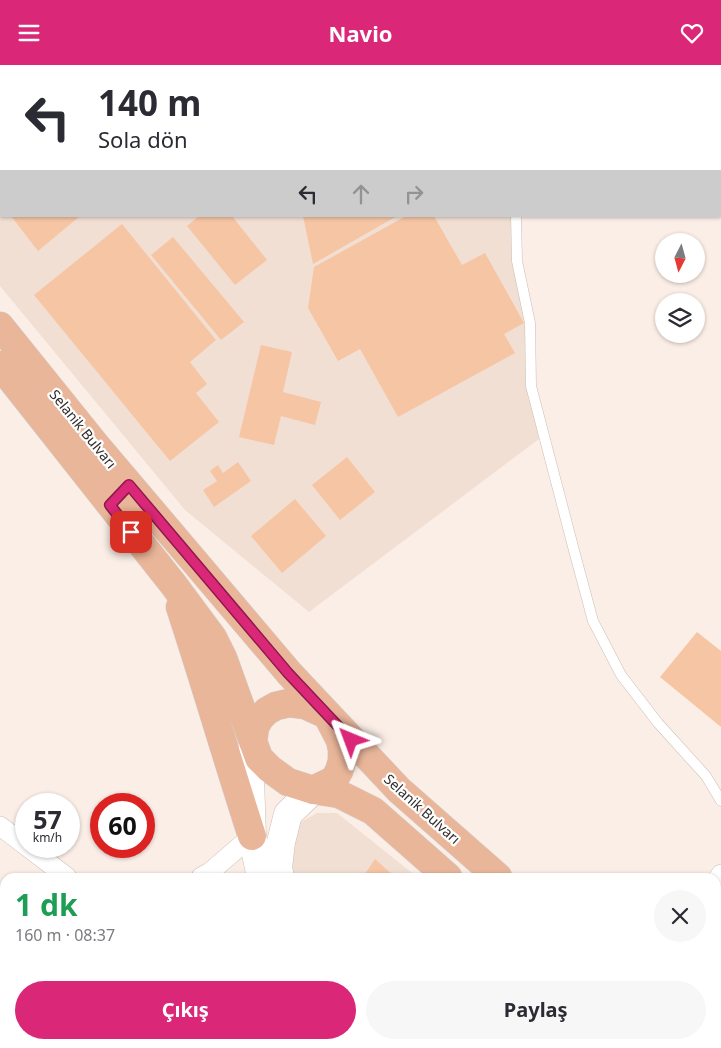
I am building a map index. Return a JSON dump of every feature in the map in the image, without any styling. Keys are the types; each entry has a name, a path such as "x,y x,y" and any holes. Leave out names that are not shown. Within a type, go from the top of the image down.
{"main road":[{"name":"Selanik Bulvarı","path":"0,326 89,437 288,673 399,790 493,873"},
{"name":"Selanik Bulvarı","path":"0,365 173,584 213,638 223,657 253,742"},
{"path":"110,505 129,485"},
{"path":"173,584 252,836 260,873"},
{"path":"252,836 250,779 255,727 260,718 276,706 289,703 305,705 327,715 340,740 342,761 339,771 334,780 313,790 288,813 281,842 279,873"},
{"path":"253,742 259,758 288,782 338,795 373,811 443,873"}],"street":[{"path":"0,826 62,873"},
{"path":"208,873 252,836"}],"lane":[{"path":"516,217 517,261 530,323 531,386 593,621 621,675 658,723 706,776 721,801"}],"shaded area":[{"path":"0,217 511,217 539,439 309,612 185,510 0,286"},
{"path":"317,813 337,813 412,873 291,873 286,847 301,822"}],"building":[{"path":"12,217 79,217 38,251"},
{"path":"198,217 233,217 267,260 235,285 187,226"},
{"path":"303,217 395,217 313,264"},
{"path":"404,217 435,217 462,265 485,253 524,323 504,334 515,353 398,417 360,349 338,361 308,308 314,267"},
{"path":"122,224 216,340 190,362 207,384 196,393 219,422 170,461 34,295"},
{"path":"173,237 244,322 221,340 151,255"},
{"path":"261,345 292,352 283,392 321,402 315,425 281,416 274,445 239,437"},
{"path":"347,457 375,492 340,520 312,485"},
{"path":"238,462 251,481 214,507 203,490 217,481 210,471 218,465 223,473"},
{"path":"295,499 326,536 282,573 251,536"},
{"path":"697,632 721,651 721,727 660,677"},
{"path":"375,859 391,873 366,873"}],"route":[{"path":"131,532 110,505 129,485 288,673 351,740"}]}
